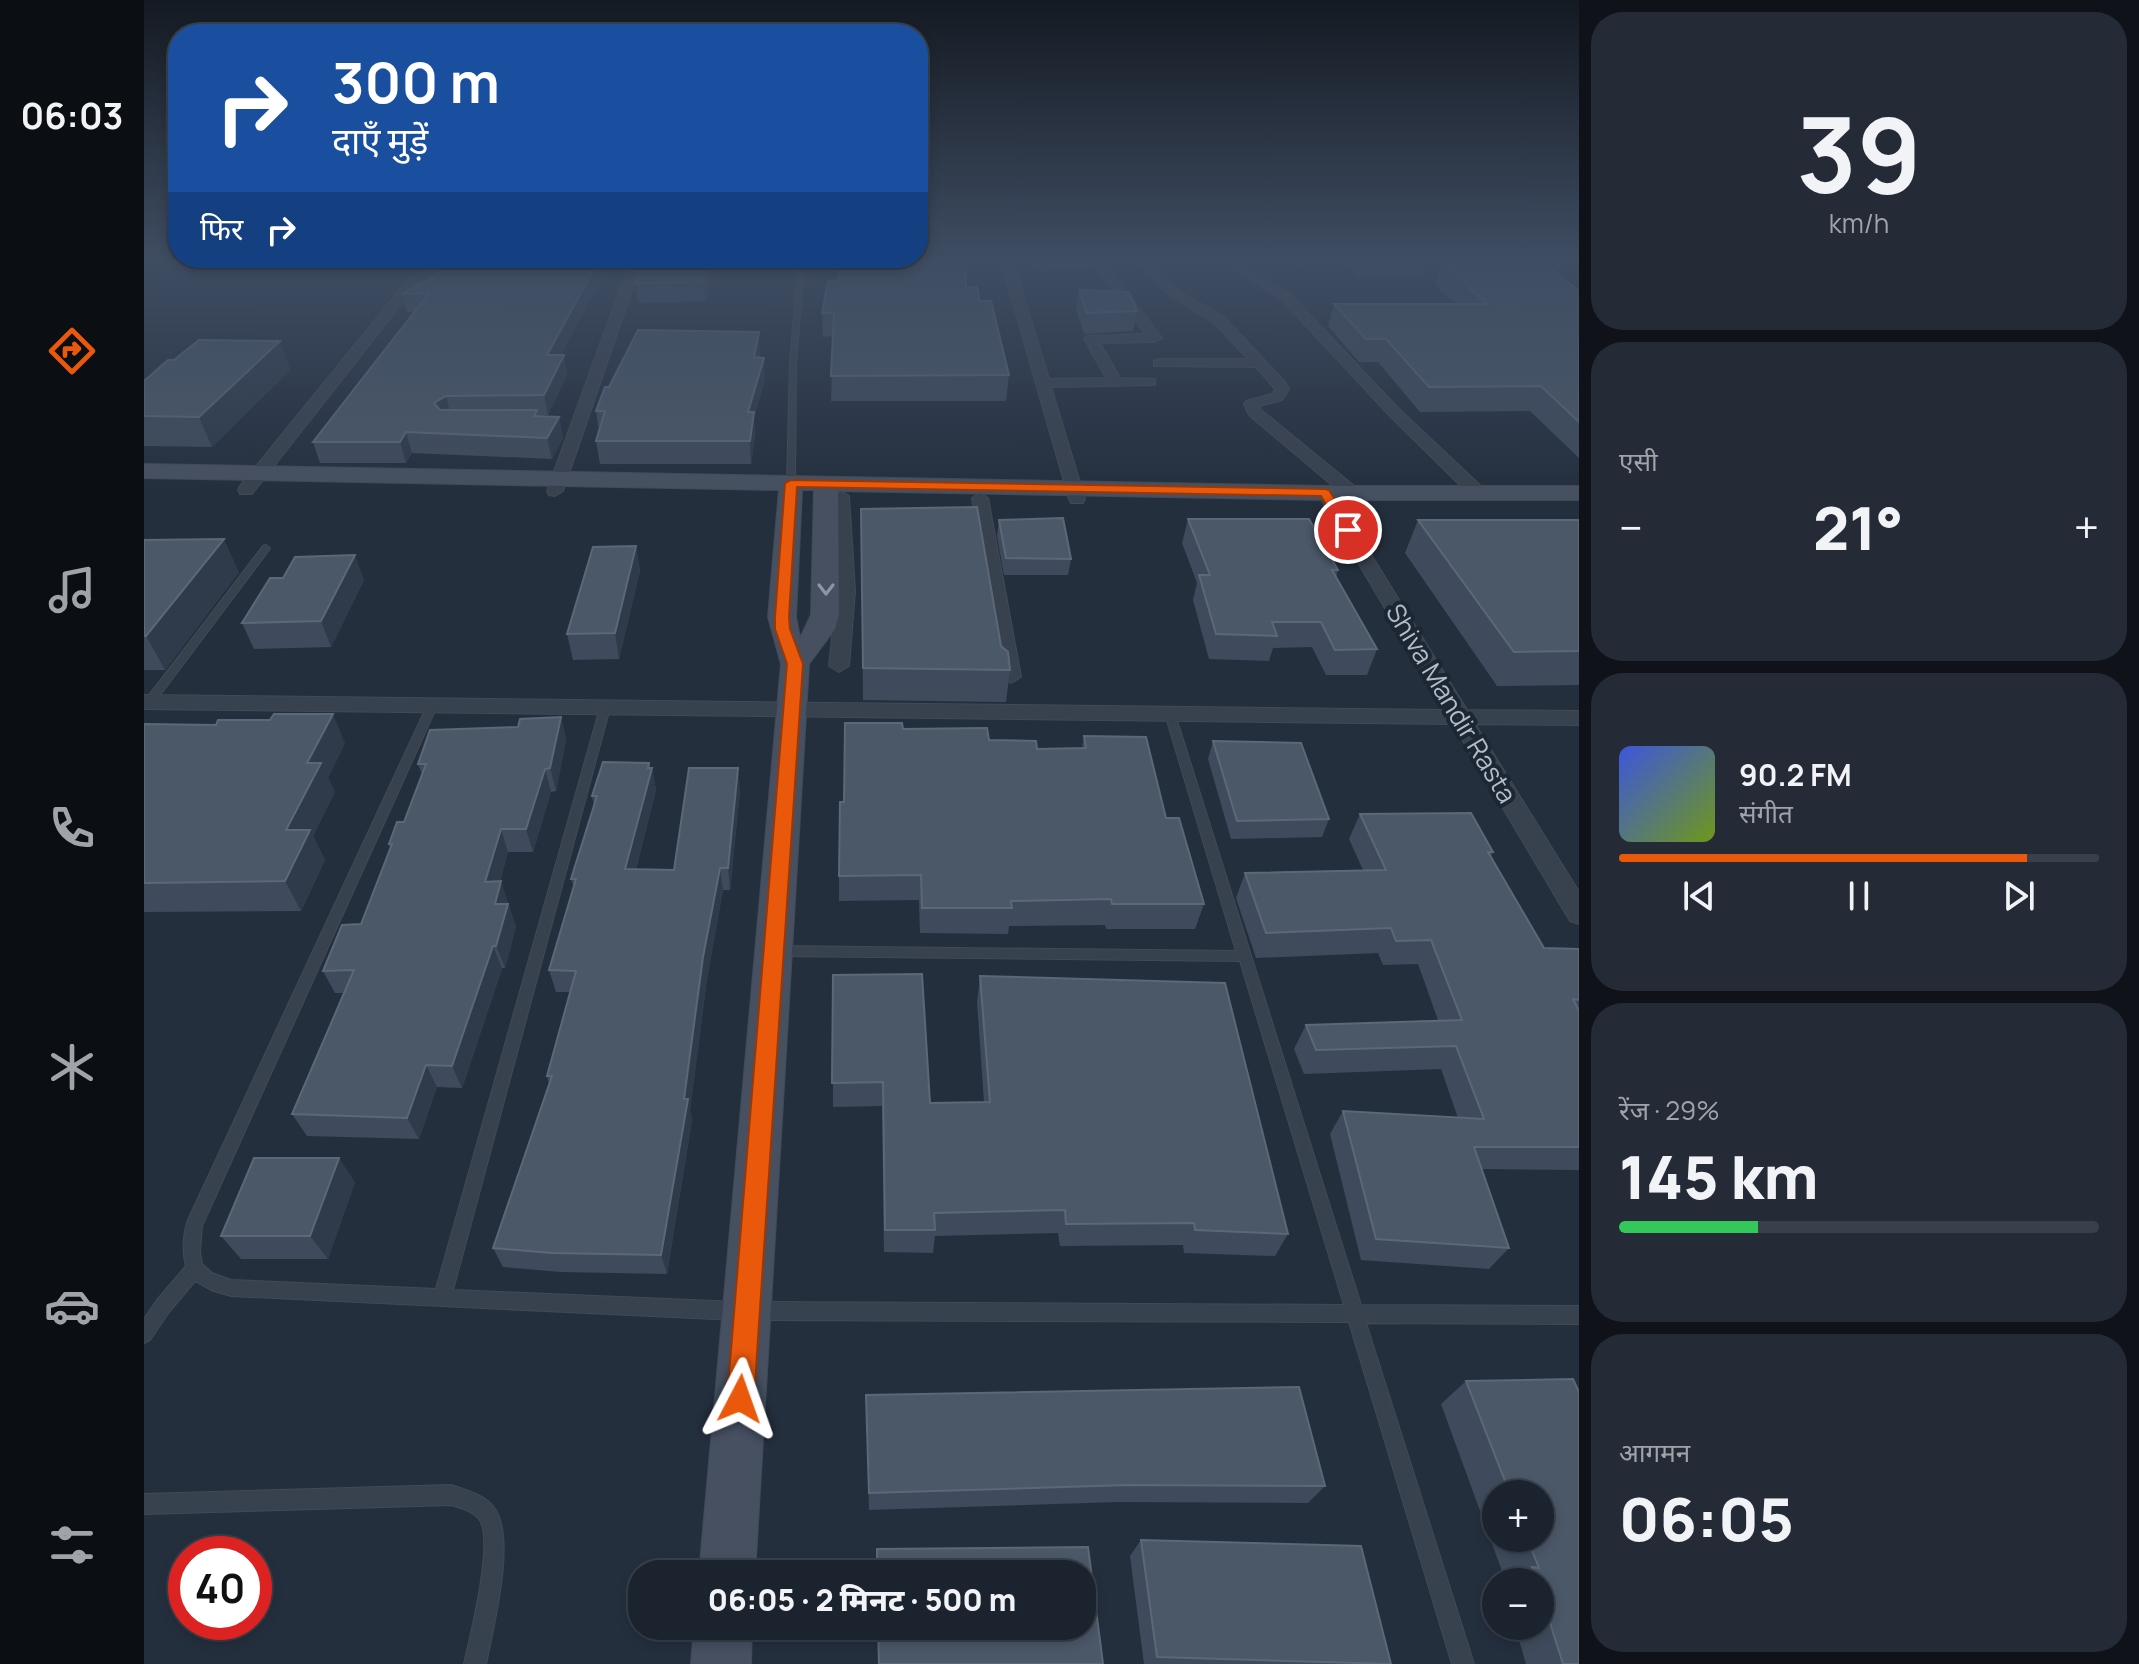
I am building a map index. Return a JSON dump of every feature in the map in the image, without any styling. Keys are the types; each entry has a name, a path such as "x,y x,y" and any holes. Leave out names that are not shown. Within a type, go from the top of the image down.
{"main road":[{"path":"144,471 253,482"},
{"path":"144,488 253,482 790,490 980,498 1076,494"},
{"path":"728,1560 795,664 782,617 790,490"},
{"path":"831,492 1336,496 1579,503"},
{"path":"795,664 821,629 825,615 831,492"},
{"path":"1336,496 1579,493"},
{"path":"721,1664 722,1640"}],"street":[{"path":"253,482 370,336"},
{"path":"557,485 572,422 606,336"},
{"path":"1030,336 1076,494"},
{"path":"1115,382 1091,339 1155,338 1153,336"},
{"path":"1233,336 1257,363"},
{"path":"1322,336 1394,412 1478,493"},
{"path":"1159,363 1257,363"},
{"name":"Shiva Mandir Rasta","path":"1257,363 1282,389 1277,397 1251,404 1251,409 1336,496 1460,717 1579,914"},
{"path":"1044,383 1150,382"},
{"path":"831,492 852,531 839,666"},
{"path":"980,498 977,529 1011,677"},
{"path":"147,701 1579,718"}],"lane":[{"path":"790,490 795,336"},
{"path":"147,701 266,548"},
{"path":"432,706 194,1226 191,1255 194,1269 205,1280 231,1288 747,1311 1579,1315"},
{"path":"442,1299 605,708"},
{"path":"1170,714 1463,1664"},
{"path":"774,951 1244,956"},
{"path":"144,1334 194,1269"},
{"path":"144,1504 451,1495 476,1503 491,1520 494,1545 475,1664"}],"building":[{"path":"396,336 558,336 547,355 564,355 544,395 446,396 434,403 440,410 537,410 534,416 559,417 547,438 406,432 400,442 313,442"},
{"path":"635,336 758,336 754,357 764,358 748,412 754,412 750,441 596,441 605,411 596,411 605,387 609,387"},
{"path":"833,336 999,336 1009,375 831,376"},
{"path":"1363,336 1579,336 1579,422 1541,386 1429,387 1386,339 1366,339"},
{"path":"199,340 280,341 199,417 144,416 144,381 168,360 174,360"},
{"path":"977,507 1001,646 1008,652 1010,670 863,668 861,509"},
{"path":"1063,518 1071,559 1006,558 999,520"},
{"path":"1188,519 1309,519 1338,570 1332,570 1377,649 1335,650 1321,622 1272,622 1277,636 1216,634 1199,575 1210,575"},
{"path":"1418,520 1579,520 1579,651 1514,652"},
{"path":"224,539 146,636 144,636 144,540"},
{"path":"636,546 615,633 567,634 593,547"},
{"path":"355,555 321,621 242,623 270,578 283,578 295,557"},
{"path":"274,714 333,714 307,763 321,763 286,830 310,830 285,881 144,883 144,724 216,725 218,720 270,720"},
{"path":"561,717 550,768 545,769 526,829 501,829 485,882 501,881 495,904 508,904 452,1066 426,1065 407,1118 292,1114 354,970 323,971 342,925 361,924 392,844 389,844 397,822 404,822 426,764 418,764 430,730 518,727 520,719"},
{"path":"845,723 902,723 903,729 987,728 989,740 1036,741 1037,749 1086,748 1084,736 1146,737 1166,818 1179,818 1204,904 1112,904 1111,899 1011,901 1012,908 922,908 921,875 839,876"},
{"path":"1213,741 1301,743 1329,819 1237,821"},
{"path":"603,762 649,763 648,768 652,768 625,869 674,870 689,768 738,768 728,868 720,868 703,957 684,1099 688,1099 661,1255 552,1253 493,1248 552,1076 547,1076 576,971 549,970 576,879 571,879 597,796 592,796"},
{"path":"1471,813 1493,852 1488,852 1544,948 1579,949 1579,1000 1573,999 1579,1011 1579,1147 1474,1147 1509,1248 1376,1239 1343,1111 1484,1119 1456,1046 1316,1050 1306,1025 1462,1020 1431,940 1396,941 1391,928 1266,933 1245,873 1386,870 1360,814"},
{"path":"922,974 930,1103 990,1102 980,976 1225,983 1288,1234 1195,1230 1194,1223 1066,1224 1065,1210 934,1213 935,1230 885,1230 883,1082 832,1083 833,975"},
{"path":"254,1158 339,1158 310,1236 221,1236"},
{"path":"1573,1379 1579,1392 1579,1664 1563,1664 1554,1635 1554,1568 1539,1568 1533,1552 1554,1552 1554,1480 1505,1480 1466,1381"},
{"path":"1299,1387 1325,1486 1128,1485 869,1493 866,1395"},
{"path":"1141,1540 1361,1546 1391,1664 1157,1657"},
{"path":"1088,1547 1090,1560 877,1560 877,1549"},
{"path":"1096,1609 1103,1664 879,1664 878,1640 1096,1640"}],"route":[{"path":"740,1399 795,664 782,617 791,483 1325,493 1348,530"}]}
